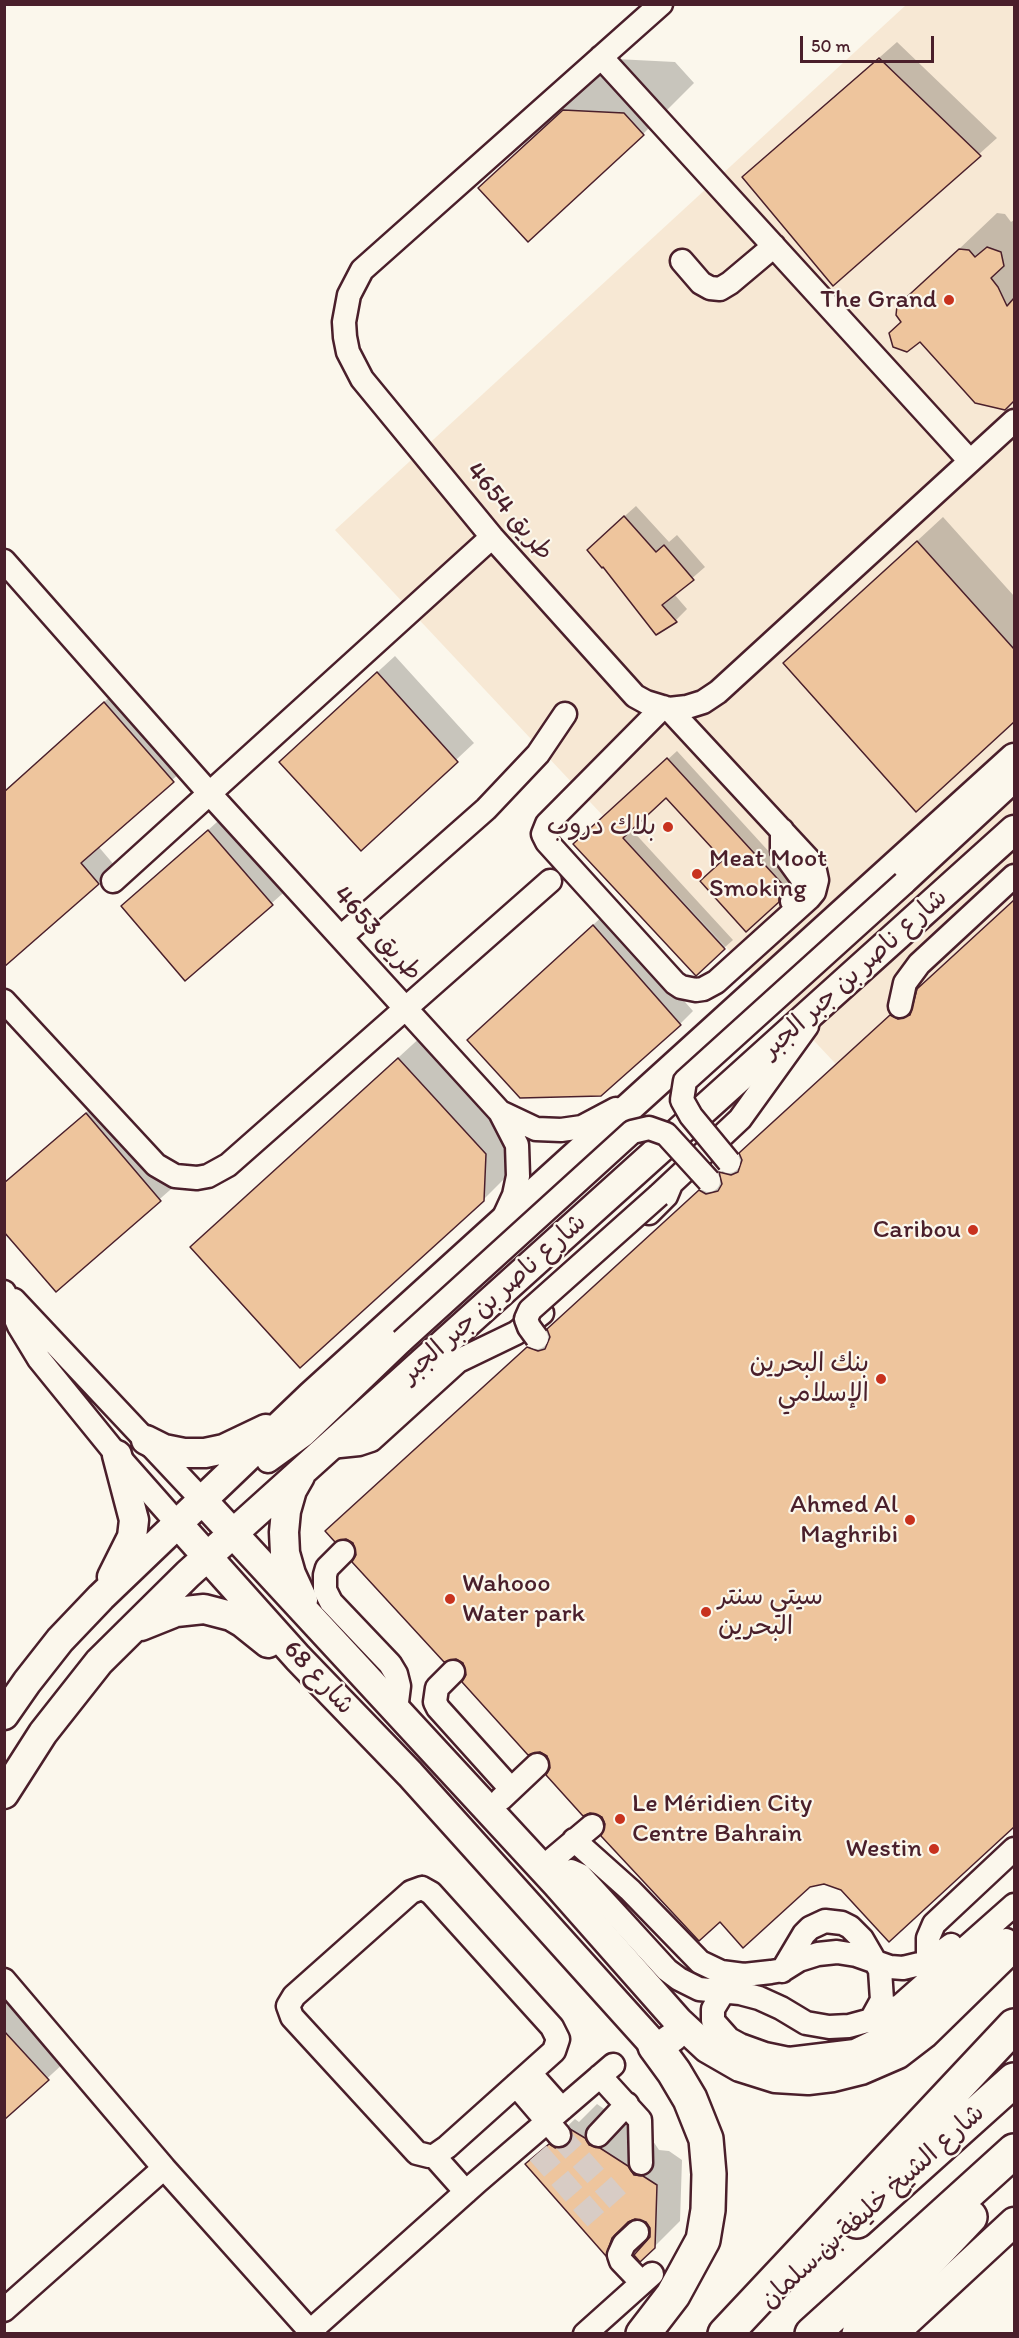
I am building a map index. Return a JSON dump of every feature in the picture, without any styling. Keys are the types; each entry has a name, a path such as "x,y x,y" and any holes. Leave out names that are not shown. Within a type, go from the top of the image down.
{"highway":[{"path":"724,2334 1014,2026"},
{"path":"643,2334 673,2295 702,2240 708,2210 706,2139 690,2098 655,2046"},
{"name":"شارع الشيخ خليفة بن سلمان","path":"732,2334 1014,2080"},
{"name":"شارع الشيخ خليفة بن سلمان","path":"812,2334 1014,2151"},
{"path":"860,2334 1014,2171"}],"main road":[{"name":"شارع ناصر بن جبر الجبر","path":"217,1516 303,1405 1014,759"},
{"name":"شارع ناصر بن جبر الجبر","path":"4,1715 60,1640 101,1597 178,1524 217,1516 302,1471 1014,830"},
{"path":"146,1440 164,1449 184,1453 205,1453 224,1449 241,1442 303,1405"},
{"path":"4,1794 43,1733 99,1662 207,1556 207,1534 217,1516 293,1430 303,1405"},
{"path":"101,1597 129,1545 134,1528 132,1504 117,1455"},
{"path":"302,1471 292,1490 286,1511 285,1553 291,1574 311,1619"},
{"name":"شارع 68","path":"217,1516 549,1876 678,2021 707,2048 740,2067 775,2078 808,2080 861,2070 898,2054 924,2034 1014,1946"},
{"name":"شارع 68","path":"178,1524 298,1658 410,1774 655,2046"},
{"path":"128,1632 176,1612 190,1609 218,1611 243,1623 272,1646 298,1658"},
{"path":"655,2046 672,2039 677,2031 678,2021"},
{"path":"893,2334 1014,2222"}],"street":[{"name":"طريق 4654","path":"660,4 362,270 354,282 346,308 345,329 348,352 362,379 492,537 626,688 646,702 666,708"},
{"path":"601,57 970,461"},
{"path":"682,261 701,283 710,288 720,289 774,246"},
{"path":"666,708 814,866 817,880 809,898 710,986 696,990 681,987 547,842 543,834 547,824 666,708 695,705 718,692 1014,421"},
{"path":"113,881 492,537"},
{"name":"طريق 4653","path":"7,568 500,1112 517,1145 518,1176 514,1195 501,1223"},
{"path":"342,937 486,809 538,754 565,714"},
{"path":"729,1162 691,1116 682,1100 685,1081 1014,781"},
{"path":"900,1006 905,983 919,964 1014,876"},
{"path":"4,1001 156,1165 165,1172 186,1178 208,1176 228,1165 550,880"},
{"path":"537,1338 526,1319 530,1310 724,1136 747,1110 823,1003"},
{"name":"طريق 4653","path":"500,1112 536,1129 582,1127 648,1091"},
{"path":"268,1461 304,1435 402,1341 632,1132 649,1128 666,1134 709,1181"},
{"path":"330,1447 359,1444 370,1440 458,1360 504,1340 532,1322 663,1200 665,1190"},
{"name":"شارع 68","path":"4,1291 217,1516"},
{"name":"شارع 68","path":"4,1291 28,1344 117,1455 178,1524"},
{"path":"343,1552 327,1568 325,1590 332,1602 390,1664 396,1674 399,1686 396,1710"},
{"path":"453,1672 437,1688 435,1702 442,1714 511,1790"},
{"path":"452,1771 476,1751"},
{"path":"488,1810 537,1765"},
{"path":"549,1876 574,1840 592,1826"},
{"path":"574,1840 630,1890 700,1962 732,1975 783,1970 800,1960 818,1954 837,1952 856,1955 890,1967 903,1968 928,1962 943,1953 1014,1889"},
{"path":"928,1962 928,1938 934,1924 1014,1849"},
{"path":"549,1876 576,1872 667,1970 679,1979 699,1989 759,1998 806,2023 830,2027 849,2026 885,2014 914,1994 1014,1905"},
{"path":"422,1888 431,1893 556,2032 558,2039 554,2051 523,2079 441,2151 423,2156 417,2153 292,2016 288,2006 294,1996 416,1889 422,1888"},
{"path":"781,2008 775,1996 776,1981 804,1934 810,1928 825,1921 842,1923 857,1932 880,1970 882,2000 871,2020"},
{"path":"724,1991 713,2009 713,2021 729,2039 740,2045 789,2059 855,2051 888,2036 988,1952 1014,1934"},
{"path":"4,1980 164,2168 309,2332 471,2187 532,2146 606,2071 627,2104 638,2115 642,2125 641,2163"},
{"path":"523,2079 556,2122"},
{"path":"598,2135 627,2104"},
{"path":"441,2151 471,2187"},
{"path":"4,2310 164,2168"},
{"path":"585,2334 647,2279 621,2261 619,2255 624,2244 637,2232"}],"shaded area":[{"path":"906,5 1014,5 1014,1254 335,530"}],"building":[{"path":"879,58 981,156 833,286 742,177"},
{"path":"563,110 624,113 644,135 528,242 478,188"},
{"path":"987,247 1001,252 1004,266 991,278 1007,306 1014,298 1014,401 1005,410 975,403 920,342 907,352 893,347 889,333 901,322 896,315 897,306 959,249 969,250 975,257"},
{"path":"624,516 656,552 664,545 694,580 662,605 677,622 656,635 587,550"},
{"path":"917,541 1014,649 1014,722 916,812 783,663"},
{"path":"377,672 458,762 361,851 279,762"},
{"path":"104,702 174,782 81,863 99,884 4,967 4,792"},
{"path":"667,758 786,888 779,902 746,932 700,881 723,860 666,798 623,838 725,949 696,976 573,844"},
{"path":"208,830 273,905 185,981 121,906"},
{"name":"سيتي سنتر البحرين","path":"1014,900 1014,1827 889,1942 841,1890 824,1884 810,1887 743,1948 720,1922 699,1941 601,1836 605,1824 602,1817 590,1813 583,1816 546,1775 550,1768 547,1756 540,1752 528,1755 462,1682 466,1675 463,1663 456,1659 444,1662 352,1562 356,1555 353,1543 346,1539 335,1542 325,1531 527,1347 538,1351 545,1349 550,1337 547,1329 699,1190 706,1194 718,1191 722,1184 719,1172 731,1175 738,1172 742,1160 739,1153 890,1015 898,1019 910,1015 917,989"},
{"path":"593,925 681,1025 601,1096 520,1098 467,1040"},
{"path":"398,1058 486,1154 484,1201 300,1368 190,1247"},
{"path":"86,1113 161,1201 56,1292 4,1232 4,1183"},
{"path":"4,2031 49,2080 4,2120"},
{"path":"570,2129 585,2138 589,2145 600,2148 628,2166 634,2175 643,2176 657,2185 655,2248 640,2262 634,2255 650,2237 650,2228 646,2222 635,2219 628,2222 612,2238 606,2256 525,2164 549,2144 555,2148 567,2146 572,2139"}],"tunnel":[{"path":"559,2135 619,2202"},
{"path":"538,2153 599,2223"}],"place":[{"name":"The Grand","path":"949,300"},
{"name":"بلاك دروب","path":"668,827"},
{"name":"Meat Moot Smoking","path":"697,874"},
{"name":"Caribou","path":"973,1230"},
{"name":"بنك البحرين الإسلامي","path":"881,1379"},
{"name":"Ahmed Al Maghribi","path":"910,1520"},
{"name":"Wahooo Water park","path":"450,1599"},
{"name":"سيتي سنتر البحرين","path":"706,1612"},
{"name":"Le Méridien City Centre Bahrain","path":"620,1819"},
{"name":"Westin","path":"934,1849"}]}
